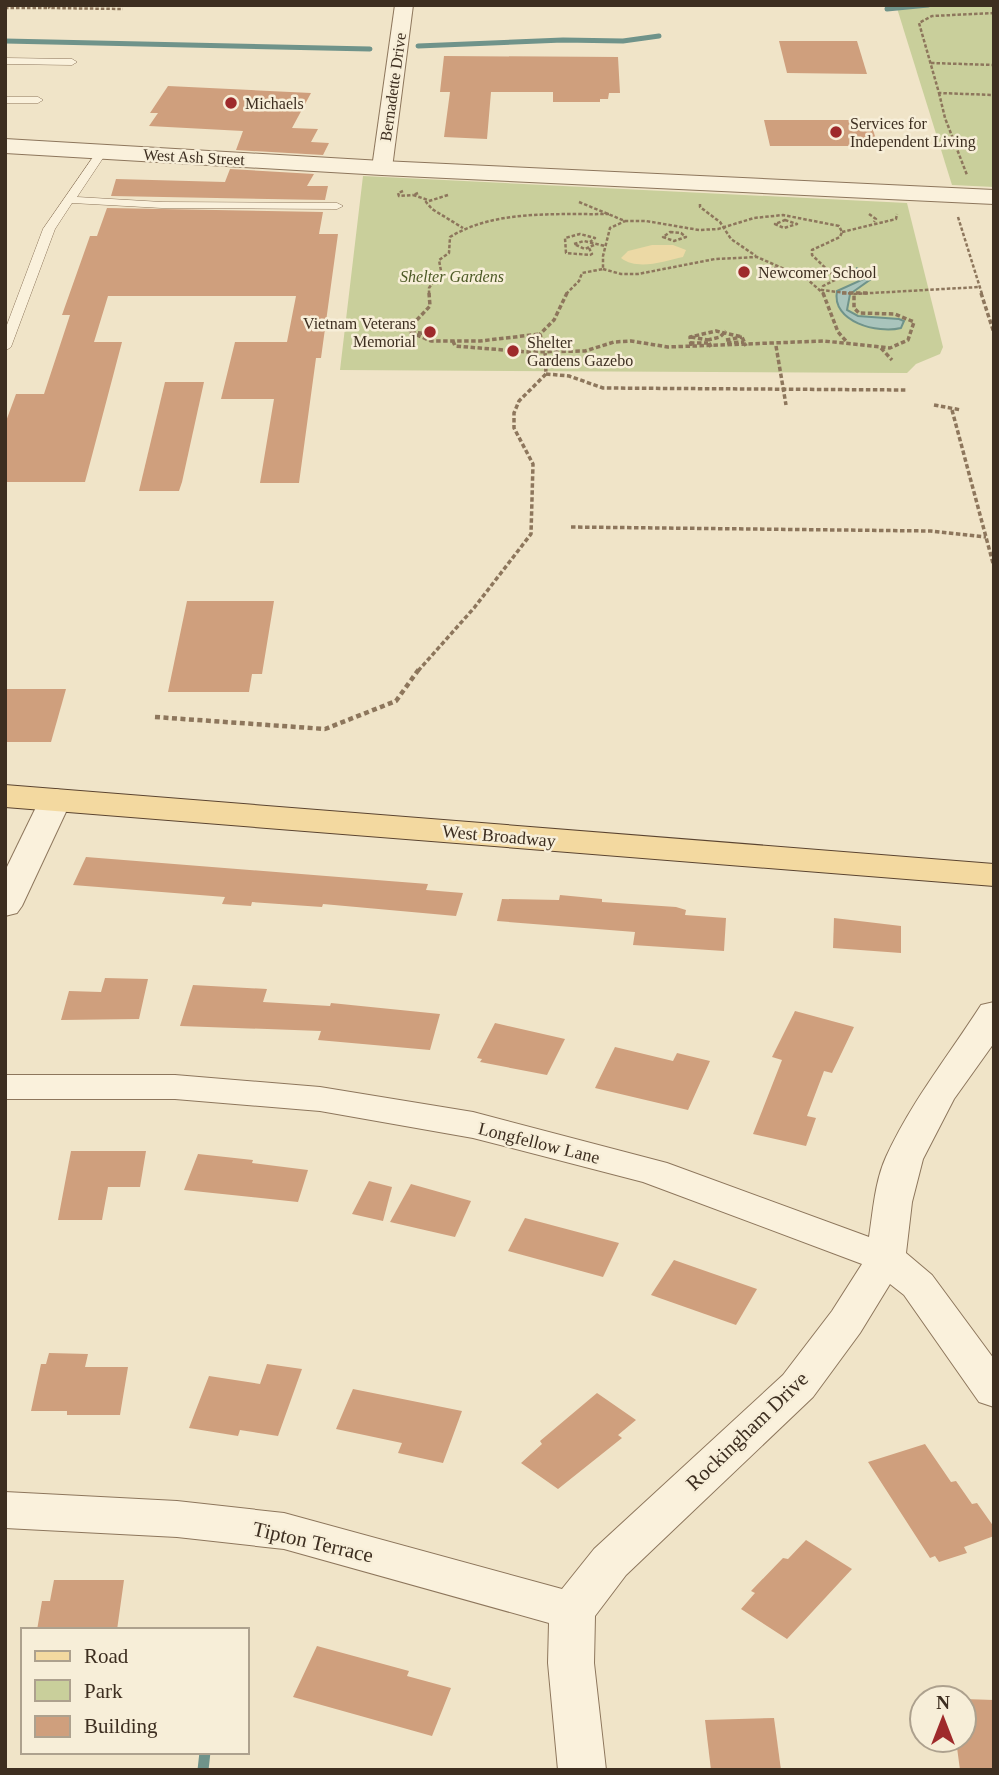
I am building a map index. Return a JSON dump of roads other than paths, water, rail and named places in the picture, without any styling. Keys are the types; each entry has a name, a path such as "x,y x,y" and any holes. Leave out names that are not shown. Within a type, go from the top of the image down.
{"main road":[{"name":"West Broadway","path":"5,796 994,875"}],"street":[{"name":"Bernadette Drive","path":"382,168 404,5"},
{"name":"West Ash Street","path":"5,146 382,168 994,197"},
{"path":"5,906 56,799"},
{"name":"Rockingham Drive","path":"572,1611 610,1562 798,1385 846,1322 886,1258 892,1202 904,1158 938,1096 994,1013"},
{"name":"Longfellow Lane","path":"5,1087 175,1087 320,1099 472,1125 654,1172 886,1258 918,1285 994,1391"},
{"name":"Tipton Terrace","path":"5,1510 177,1519 284,1531 572,1611"},
{"path":"572,1611 571,1663 582,1770"}],"lane":[{"path":"5,61 72,62"},
{"path":"5,100 38,100"},
{"path":"5,348 49,229 102,152"},
{"path":"71,200 162,205 337,206"}],"water":[{"path":"856,268 870,275 871,279 850,294 847,310 858,316 899,319 904,321 901,328 869,327 849,318 841,311 837,302 837,291 866,278"}],"waterway":[{"path":"887,9 928,5"},
{"path":"418,46 563,40 623,41 659,36"},
{"path":"5,41 370,49"},
{"path":"203,1770 205,1754"}],"place":[{"name":"Michaels","path":"231,103"},
{"name":"Services for Independent Living","path":"836,132"},
{"name":"Newcomer School","path":"744,272"},
{"name":"Vietnam Veterans Memorial","path":"430,332"},
{"name":"Shelter Gardens Gazebo","path":"513,351"}],"park label":[{"name":"Shelter Gardens","path":"452,276"}]}
